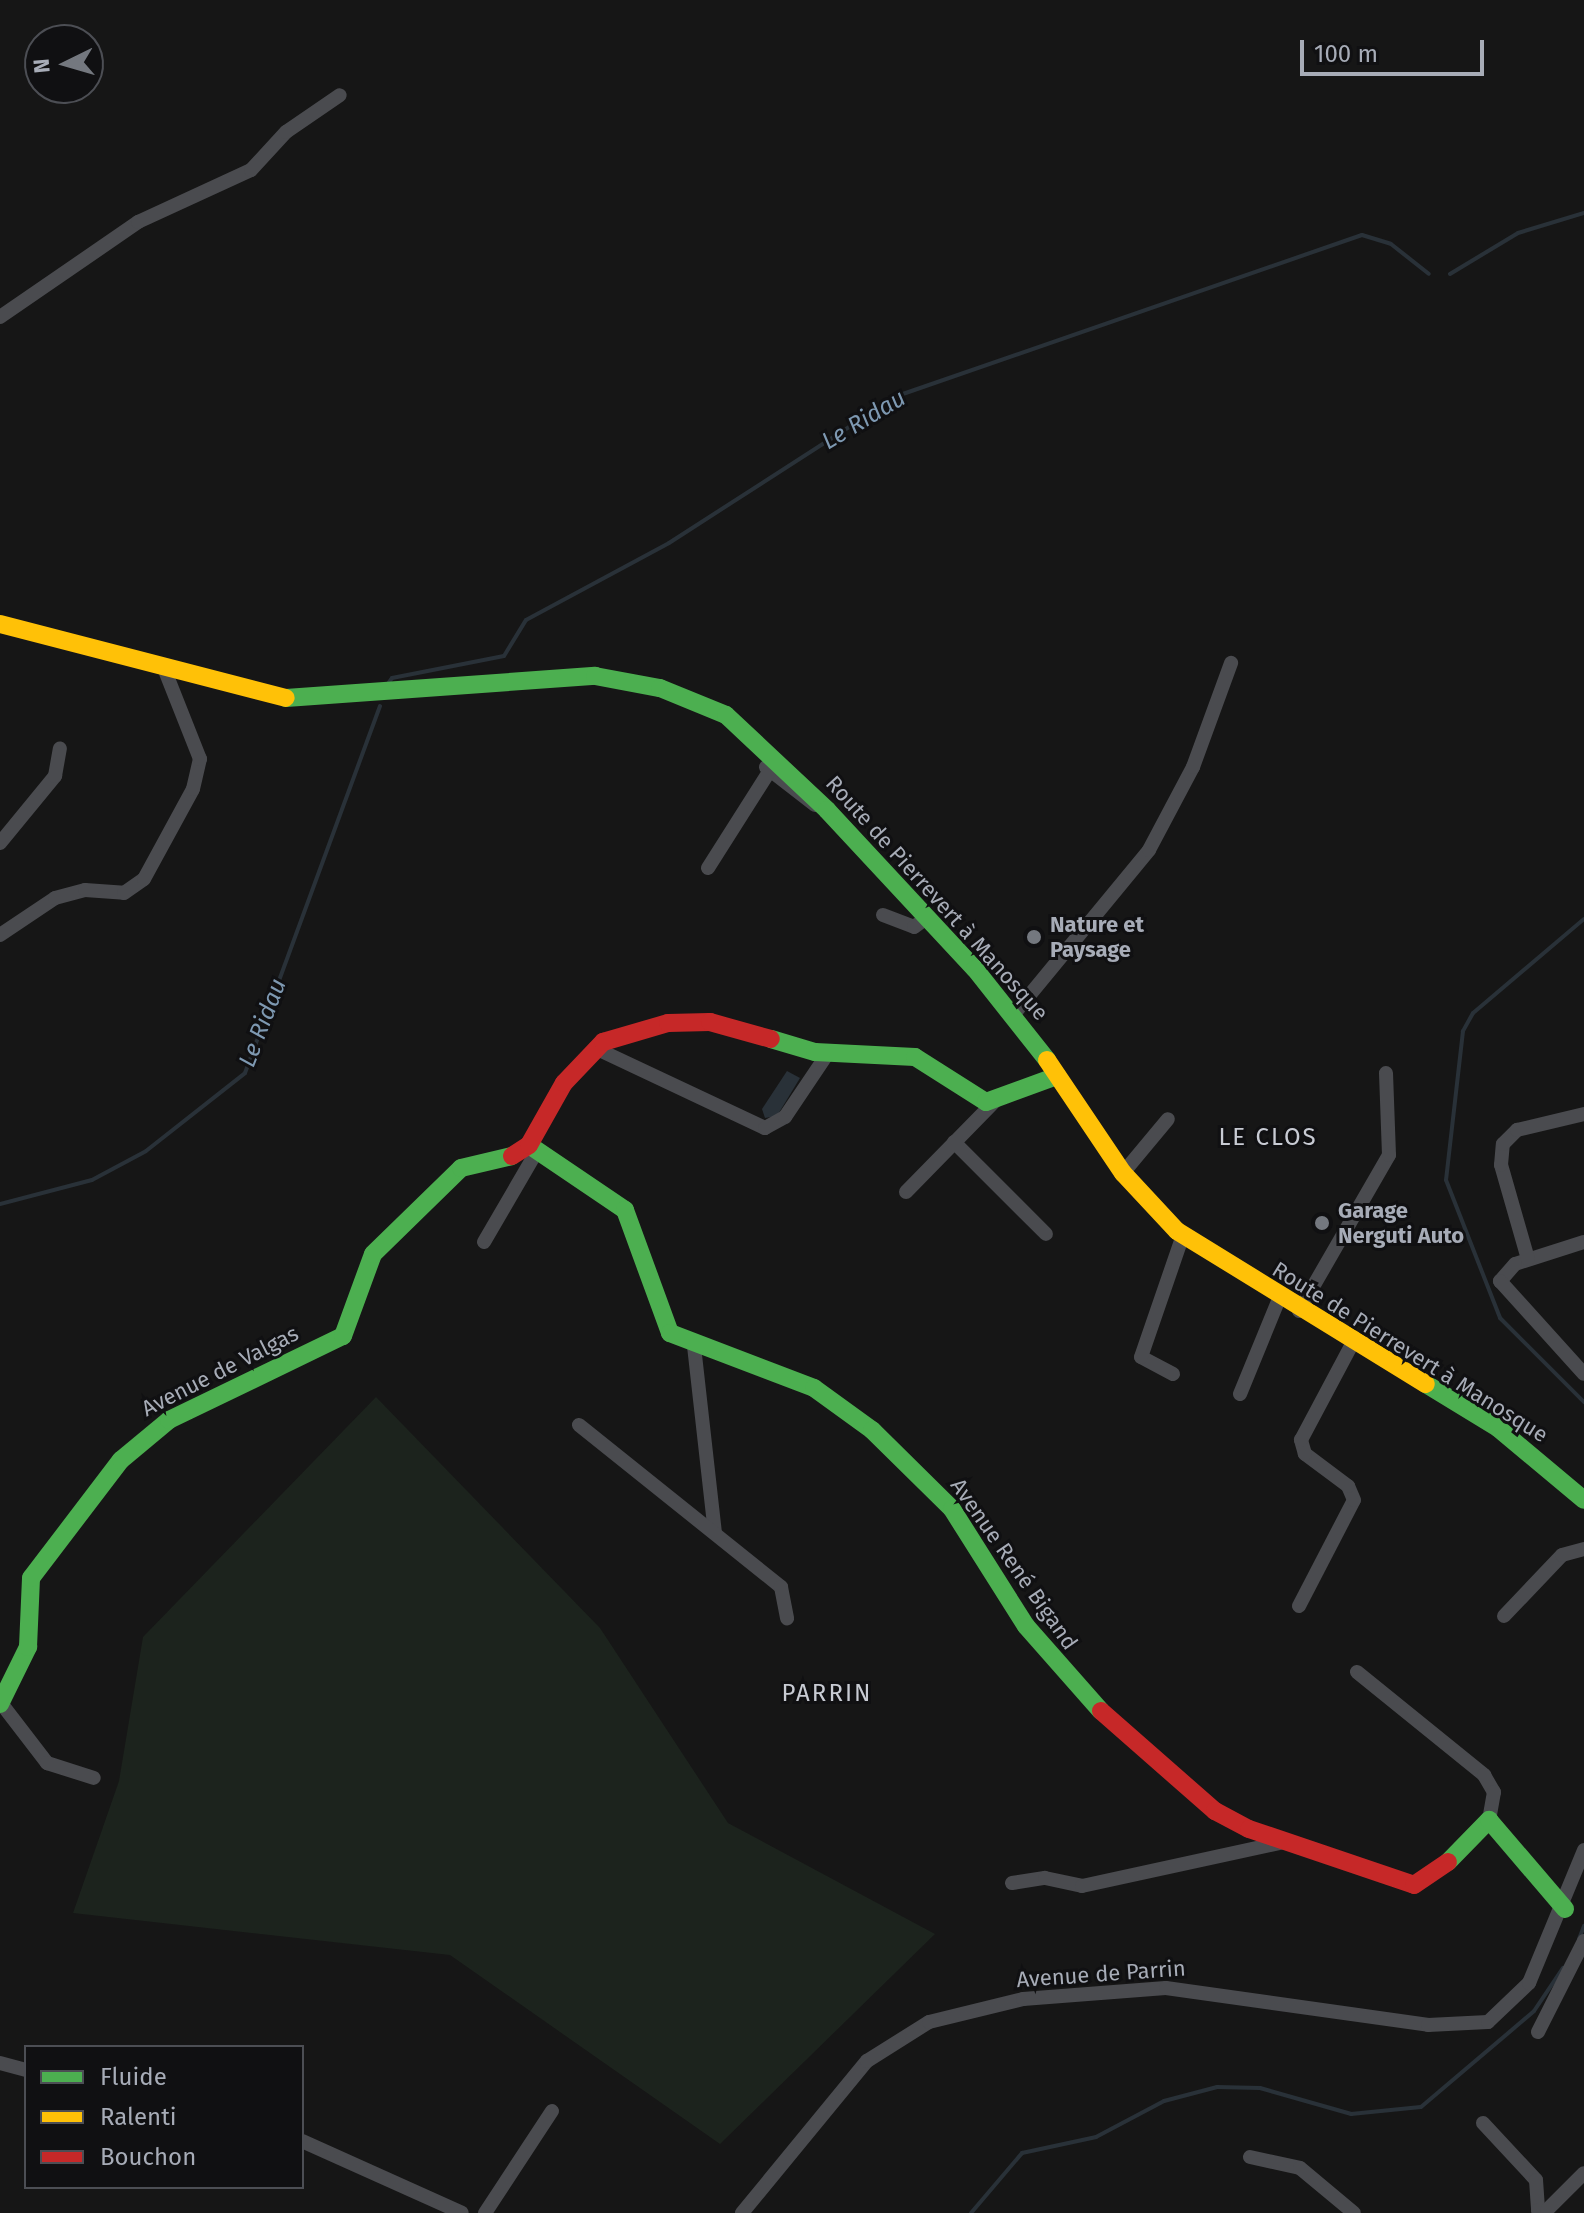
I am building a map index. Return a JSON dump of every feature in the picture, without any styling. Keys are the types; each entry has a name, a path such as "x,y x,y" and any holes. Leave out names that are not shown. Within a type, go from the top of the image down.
{"street":[{"path":"0,317 138,222 251,170 286,132 340,95"},
{"name":"Route de Pierrevert à Manosque","path":"0,612 119,658"},
{"name":"Route de Pierrevert à Manosque","path":"0,624 166,673 295,699 604,677 690,697 754,737 928,917 1014,1014 1123,1173 1183,1235 1279,1299 1529,1450 1584,1500"},
{"path":"1014,1014 1149,850 1193,767 1231,663"},
{"path":"0,935 55,898 85,890 124,893 144,879 193,789 200,759 166,673"},
{"path":"754,737 769,772 827,810"},
{"path":"0,843 55,776 60,748"},
{"path":"708,868 769,772"},
{"path":"883,915 914,927 928,917"},
{"path":"484,1242 564,1083 595,1048 626,1033 701,1021 828,1053 915,1057 973,1100 994,1102"},
{"path":"595,1048 765,1128 785,1117 828,1053"},
{"path":"1299,1311 1389,1155 1386,1073"},
{"path":"906,1192 994,1102 1057,1076"},
{"path":"1528,1259 1501,1165 1503,1144 1517,1130 1584,1114"},
{"path":"1123,1173 1168,1119"},
{"path":"954,1142 1046,1234"},
{"name":"Avenue René Bigand","path":"533,1148 625,1210 659,1317 670,1333 694,1346 814,1388 872,1430 952,1509 1044,1651 1099,1713 1215,1811 1283,1842 1420,1884 1489,1820"},
{"name":"Avenue de Valgas","path":"94,1778 47,1763 1,1704 28,1647 31,1578 121,1460 169,1420 343,1336 373,1254 461,1168 533,1148"},
{"path":"1173,1374 1141,1353 1183,1235"},
{"path":"1584,1242 1528,1259 1509,1270 1500,1287 1584,1374"},
{"path":"1240,1394 1279,1299"},
{"path":"1299,1606 1354,1500 1301,1444 1353,1342"},
{"path":"694,1346 715,1532"},
{"path":"579,1425 715,1532 785,1592 787,1618"},
{"path":"1504,1616 1562,1555 1584,1549"},
{"path":"1357,1672 1484,1775 1494,1792 1489,1820 1565,1909"},
{"path":"1012,1883 1045,1878 1082,1886 1283,1842"},
{"name":"Avenue de Parrin","path":"742,2213 844,2086 909,2029 1023,1999 1166,1988 1469,2027 1495,2017 1523,1992 1565,1909 1584,1850"},
{"path":"1538,2032 1584,1941"},
{"path":"0,2063 24,2069"},
{"path":"485,2213 552,2111"},
{"path":"1483,2123 1536,2180 1538,2210 1547,2210 1584,2173"},
{"path":"304,2142 462,2213"},
{"path":"1250,2157 1300,2168 1354,2213"}],"shaded area":[{"path":"787,1071 800,1078 777,1116 765,1118 762,1109"},
{"path":"376,1397 600,1628 728,1823 935,1934 720,2144 450,1955 73,1913 119,1781 143,1637"}],"waterway":[{"name":"Le Ridau","path":"1450,274 1518,233 1584,213"},
{"name":"Le Ridau","path":"385,688 392,678 504,656 526,620 669,543 897,396 1362,235 1391,244 1429,274"},
{"name":"Le Ridau","path":"0,1204 92,1180 146,1151 245,1073 380,706"},
{"path":"1584,919 1473,1013 1463,1031 1446,1180 1500,1318 1584,1402"},
{"path":"1579,1939 1584,1926"},
{"path":"971,2213 1022,2153 1096,2137 1164,2101 1217,2087 1260,2088 1351,2114 1421,2107 1534,2011 1563,1968"}],"traffic: fast":[{"path":"286,698 595,676 660,688 726,715 827,810 975,969 1047,1060"},
{"path":"771,1039 815,1052 915,1057 986,1102 1057,1076"},
{"path":"529,1145 625,1210 670,1333 814,1388 872,1430 952,1509 1026,1626 1101,1711"},
{"path":"0,1704 28,1647 31,1578 121,1460 169,1420 343,1336 373,1254 461,1168 512,1156"},
{"path":"1426,1384 1498,1428 1584,1500"},
{"path":"1448,1862 1489,1820 1565,1909"}],"traffic: slow":[{"path":"0,624 286,698"},
{"path":"1047,1060 1123,1173 1177,1231 1426,1384"}],"traffic: jam":[{"path":"512,1156 529,1145 564,1083 603,1042 668,1023 710,1022 771,1039"},
{"path":"1101,1711 1215,1811 1249,1829 1414,1885 1448,1862"}],"place":[{"name":"Nature et Paysage","path":"1034,937"},
{"name":"Garage Nerguti Auto","path":"1322,1223"}],"district":[{"name":"LE CLOS","path":"1268,1138"},
{"name":"PARRIN","path":"827,1694"}]}
